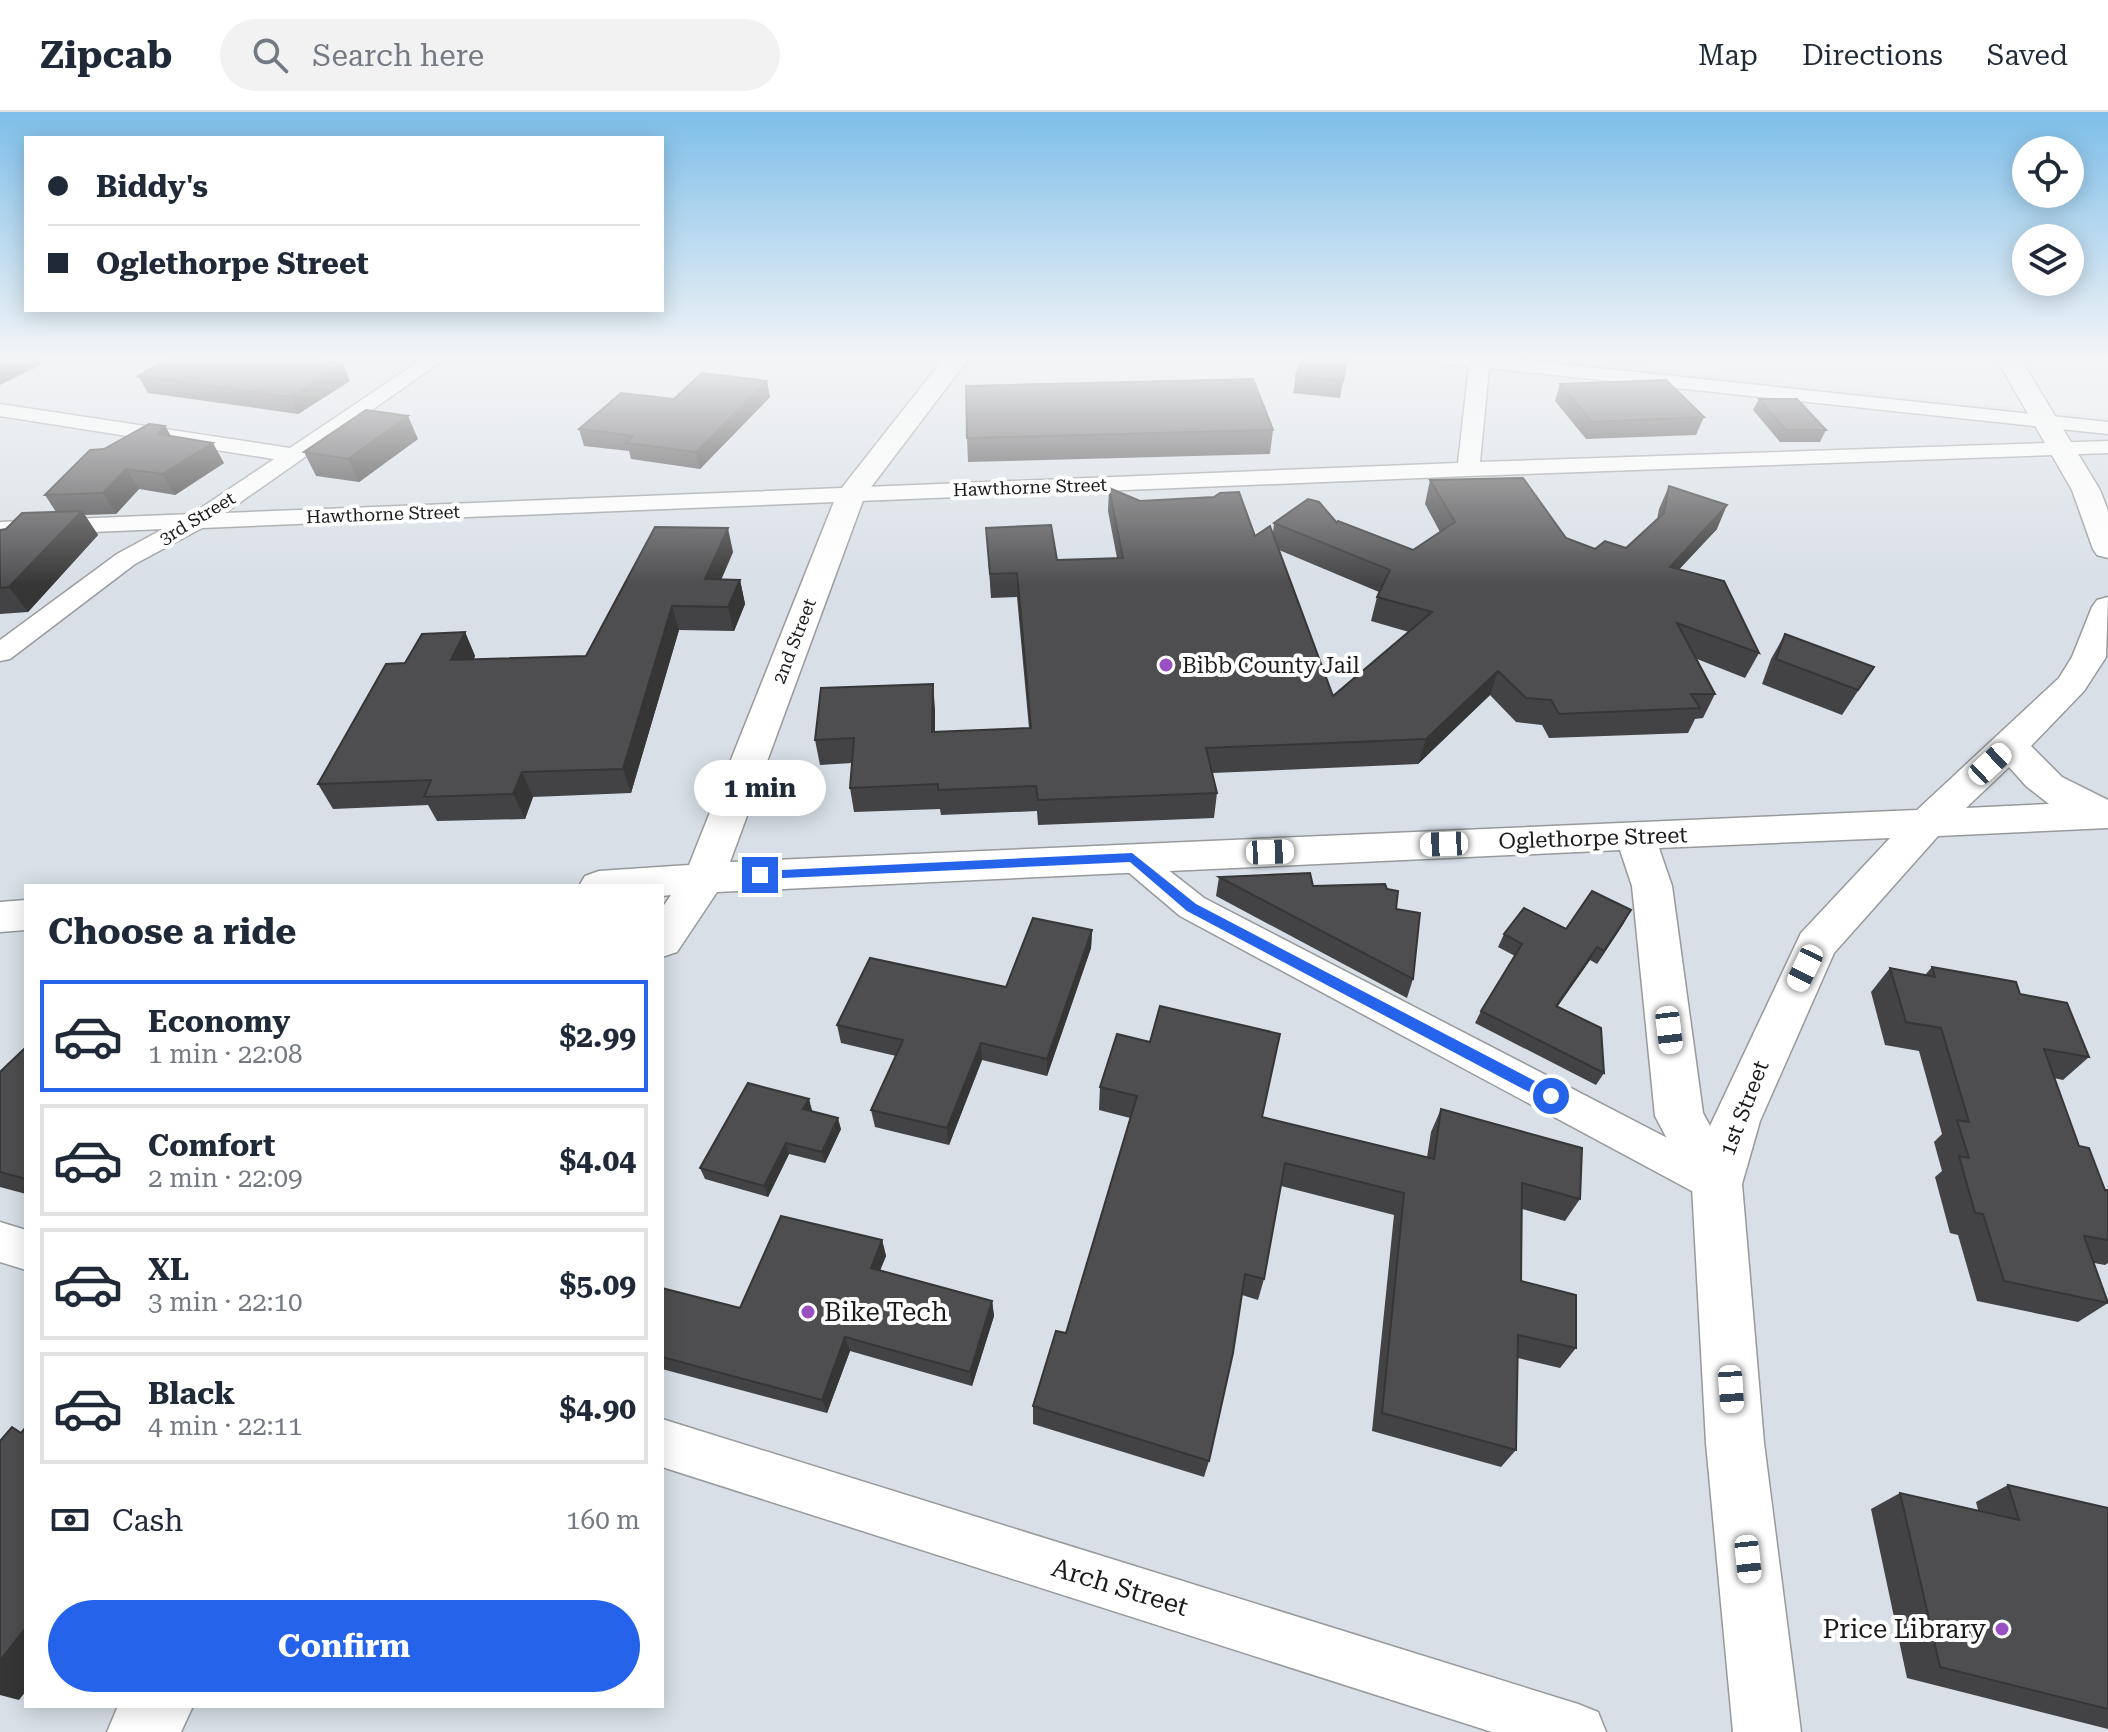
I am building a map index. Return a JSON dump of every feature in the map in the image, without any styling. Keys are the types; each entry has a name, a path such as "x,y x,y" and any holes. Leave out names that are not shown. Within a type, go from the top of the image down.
{"street":[{"path":"154,434 294,455"},
{"name":"3rd Street","path":"0,653 126,559 197,521 326,434"},
{"name":"2nd Street","path":"664,938 703,881 851,494 898,434"},
{"path":"1468,469 1472,434"},
{"path":"2054,434 2086,490 2108,549"},
{"name":"Hawthorne Street","path":"0,529 1468,469 2108,447"},
{"name":"1st Street","path":"1767,1732 1735,1443 1717,1184 1736,1121 1816,944 1926,824 2012,745 2072,684 2089,657 2108,607"},
{"path":"2012,745 2028,769 2050,788 2077,805 2108,814"},
{"name":"Oglethorpe Street","path":"641,884 788,872 2108,814"},
{"path":"1635,836 1652,886 1679,1116 1717,1184"},
{"path":"1132,858 1192,907 1717,1184"},
{"path":"0,917 24,915"},
{"path":"0,1242 24,1249"},
{"name":"Arch Street","path":"664,1444 1578,1732"},
{"path":"141,1732 158,1708"}],"shaded area":[{"path":"0,434 2108,434 2108,1732 0,1732"}],"building":[{"path":"132,434 158,434 213,443 162,474 126,469 103,493 45,495 90,450 104,449"},
{"path":"331,434 383,434 348,459 304,452"},
{"path":"614,434 714,434 696,452 626,443 633,436"},
{"path":"967,434 1135,434 967,438"},
{"name":"Bibb County Jail","path":"1523,478 1566,538 1595,549 1605,541 1626,548 1664,513 1669,486 1727,505 1670,567 1724,581 1759,653 1677,623 1715,694 1691,694 1700,708 1559,714 1551,700 1526,698 1498,671 1426,739 1206,748 1217,793 1038,800 1036,786 938,790 938,784 850,788 854,738 815,740 821,688 933,684 932,732 1031,728 1017,573 990,574 986,528 1051,525 1057,560 1123,558 1109,488 1140,501 1214,497 1220,493 1239,492 1255,536 1270,526 1333,696 1432,612 1377,597 1390,570 1274,523 1308,499 1319,502 1337,523 1413,550 1455,522 1430,480"},
{"path":"82,511 9,587 0,588 0,530 6,529 22,513"},
{"path":"655,527 728,528 705,579 740,580 728,607 672,606 623,769 522,772 513,794 424,797 431,780 318,784 386,664 405,663 422,634 465,632 451,660 586,656"},
{"path":"1785,634 1874,667 1858,690 1776,659"},
{"path":"1310,873 1313,886 1385,884 1387,889 1398,891 1396,909 1420,913 1413,979 1219,877"},
{"path":"1592,891 1631,910 1604,951 1597,947 1556,1006 1601,1028 1604,1073 1481,1011 1522,944 1504,934 1524,908 1566,929"},
{"path":"1033,918 1092,930 1047,1059 981,1043 947,1128 871,1110 903,1040 837,1025 870,958 1006,987"},
{"path":"1932,967 2016,982 2020,994 2067,1003 2089,1057 2044,1049 2079,1146 2089,1148 2105,1190 2108,1190 2108,1240 2084,1236 2108,1303 2004,1281 1983,1214 1975,1213 1959,1156 1969,1158 1957,1120 1969,1122 1941,1028 1906,1022 1890,968 1935,977"},
{"path":"1160,1006 1280,1034 1262,1117 1434,1159 1441,1109 1582,1148 1580,1199 1522,1183 1521,1281 1576,1295 1576,1348 1518,1335 1516,1450 1382,1413 1404,1193 1285,1163 1264,1279 1245,1274 1233,1353 1209,1461 1033,1406 1056,1331 1066,1333 1137,1096 1100,1087 1117,1034 1150,1042"},
{"path":"24,1049 24,1178 0,1172 0,1072"},
{"path":"748,1083 809,1099 803,1109 838,1118 822,1152 786,1143 764,1186 700,1168"},
{"name":"Bike Tech","path":"781,1216 882,1240 871,1268 992,1301 970,1372 845,1337 822,1400 664,1358 664,1289 740,1308"},
{"path":"12,1427 21,1433 24,1429 24,1630 0,1661 0,1441"},
{"name":"Price Library","path":"2008,1485 2108,1508 2108,1709 1940,1667 1900,1493 2019,1520"}],"place":[{"name":"Bibb County Jail","path":"1166,665"},
{"name":"Bike Tech","path":"808,1312"},
{"name":"Price Library","path":"2002,1629"}],"route":[{"path":"760,875 1132,858 1192,907 1551,1096"}]}
